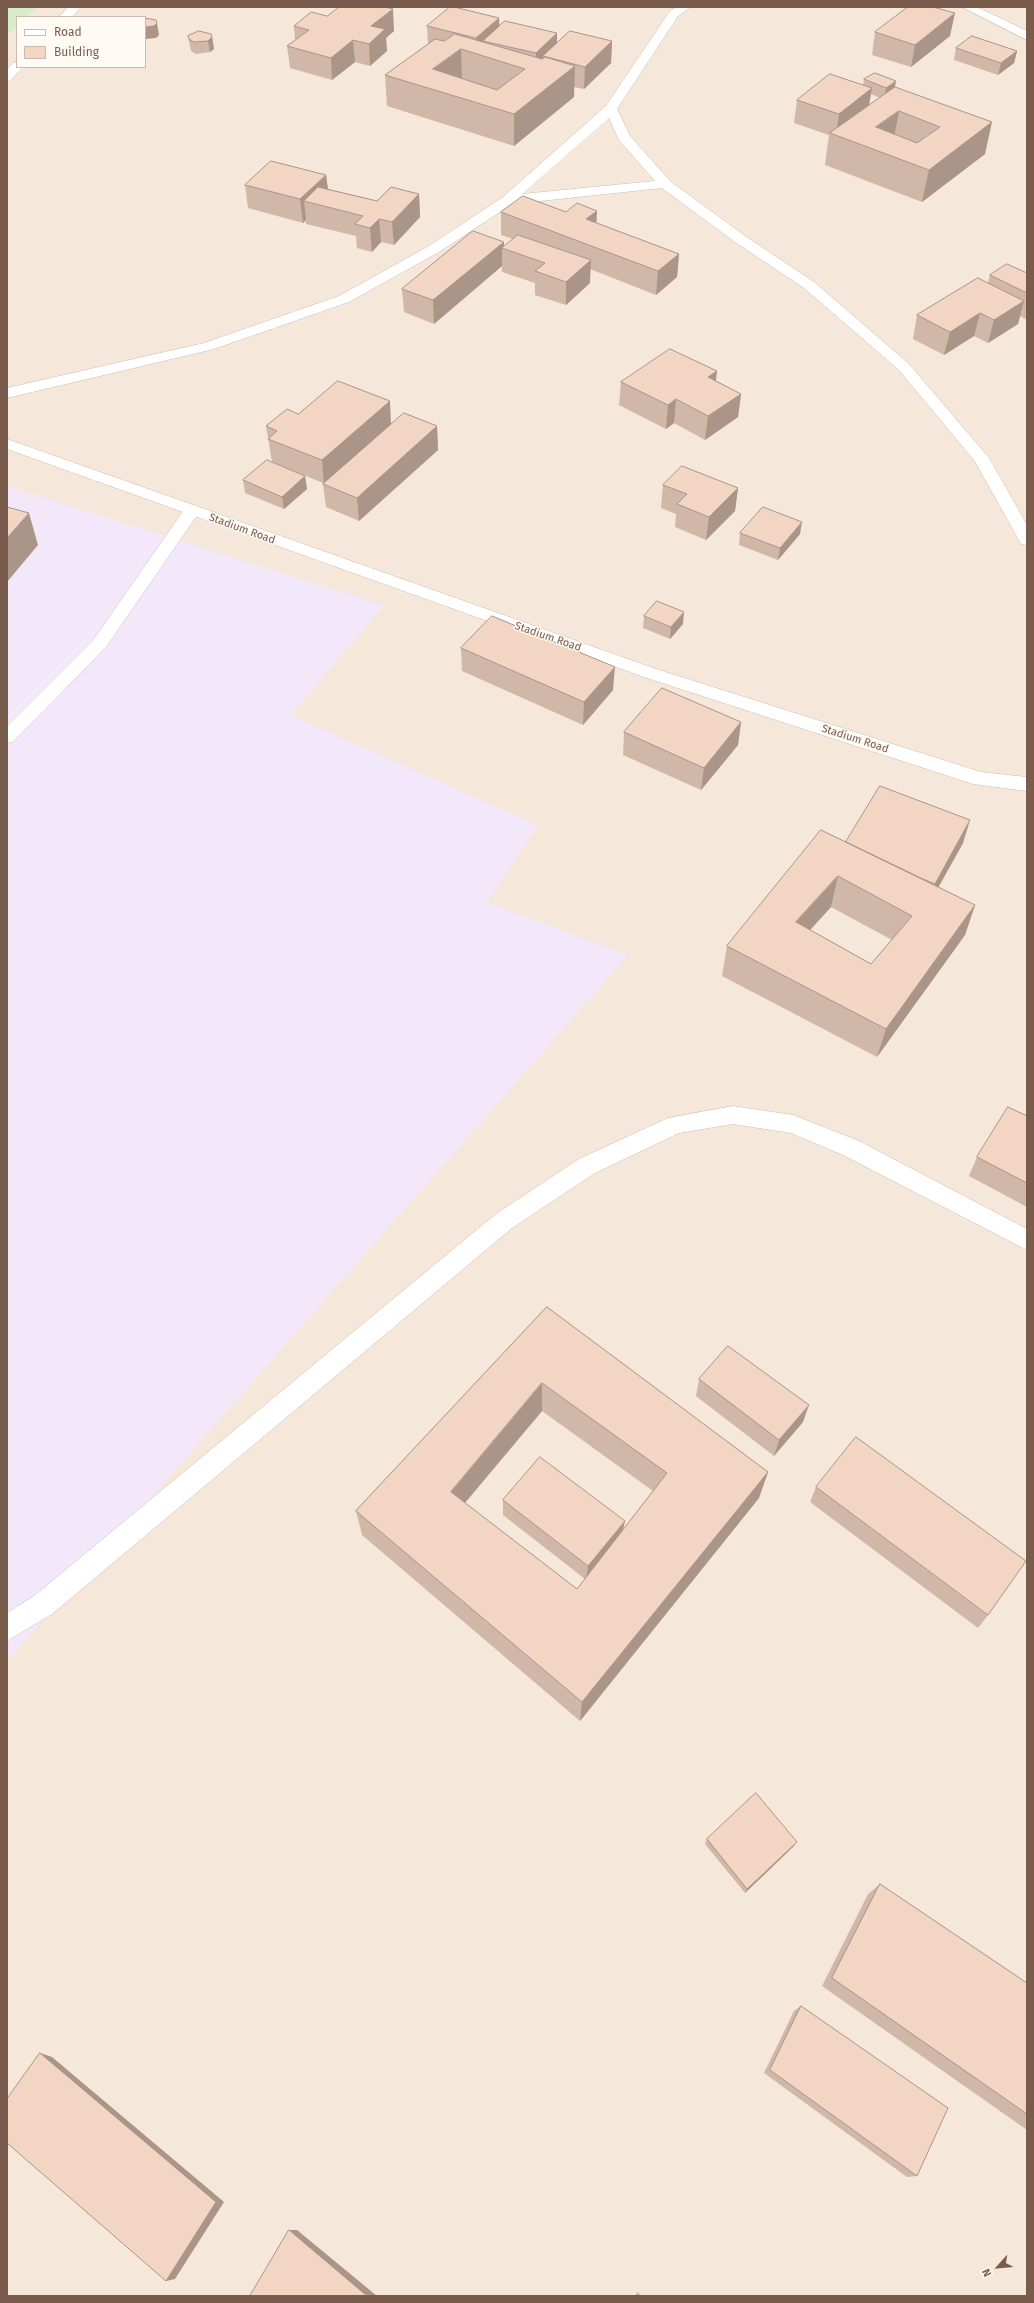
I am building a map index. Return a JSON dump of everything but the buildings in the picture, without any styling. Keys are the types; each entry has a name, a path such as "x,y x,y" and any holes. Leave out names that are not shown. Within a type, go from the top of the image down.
{"street":[{"path":"66,16 75,7"},
{"path":"7,393 209,346 344,299 434,248 508,200 611,109 674,14 685,7"},
{"path":"968,7 1027,36"},
{"path":"1009,26 1027,28"},
{"path":"7,77 16,67"},
{"path":"611,109 624,137 665,184 740,239 809,284 904,368 981,458 1027,540"},
{"path":"508,200 665,184"},
{"name":"Stadium Road","path":"7,444 650,673 980,779 1027,784"},
{"path":"7,737 100,643 192,511"},
{"path":"7,1628 43,1605 504,1221 587,1166 676,1124 733,1115 793,1124 851,1148 1027,1240"}],"shaded area":[{"path":"7,7 1027,7 1027,2296 7,2296"},
{"path":"7,486 384,605 291,715 538,825 487,902 628,955 7,1661"}],"green space":[{"path":"7,7 38,7 28,16 16,16 16,27 7,35"}]}
